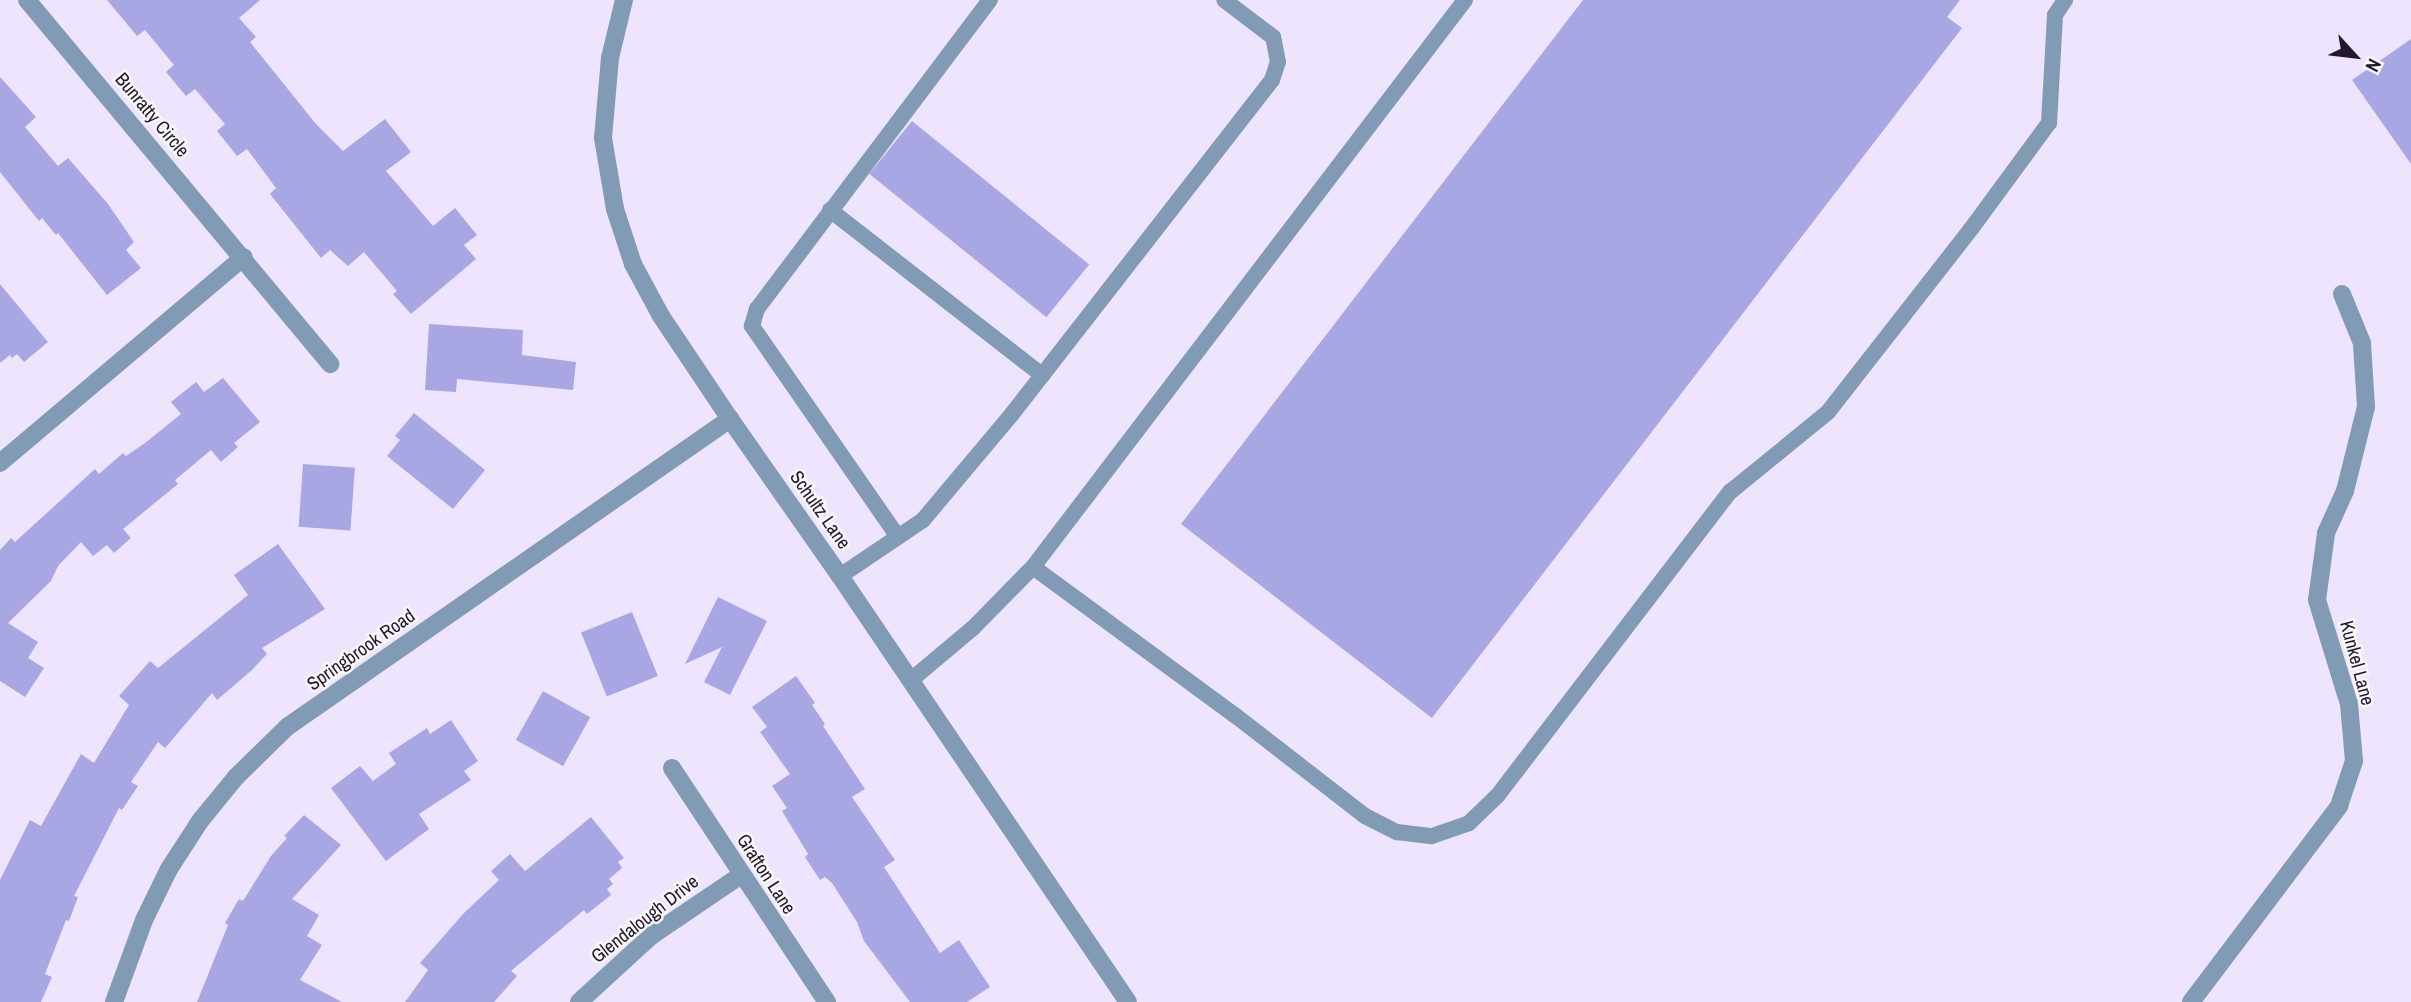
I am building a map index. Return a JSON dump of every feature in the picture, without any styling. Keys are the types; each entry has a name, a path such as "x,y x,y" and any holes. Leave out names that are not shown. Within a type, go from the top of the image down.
{"street":[{"name":"Bunratty Circle","path":"27,0 330,364"},
{"name":"Schultz Lane","path":"624,0 610,58 603,138 615,209 633,264 730,419 911,680 1128,1002"},
{"path":"0,463 243,257"},
{"name":"Kunkel Lane","path":"2191,1002 2339,806 2354,761 2349,704 2318,600 2326,533 2345,491 2366,407 2362,343 2343,294"},
{"name":"Springbrook Road","path":"114,1002 145,920 181,850 200,821 236,777 287,727 730,419"},
{"name":"Grafton Lane","path":"672,768 741,876 827,1002"},
{"name":"Glendalough Drive","path":"579,1002 651,936 741,876"}],"lane":[{"path":"898,537 752,326 757,309 990,0"},
{"path":"840,576 923,520 1042,375 1272,80 1278,62 1273,37 1224,0"},
{"path":"911,680 973,628 1033,567 1465,0"},
{"path":"1033,567 1236,716 1365,816 1397,832 1432,836 1469,823 1498,795 1730,492 1828,412 1972,229 2049,123 2056,15 2065,0"},
{"path":"830,210 1042,375"}],"building":[{"path":"107,0 260,0 239,18 256,37 250,42 316,124 343,151 385,119 411,152 386,171 433,226 455,208 477,235 464,245 476,259 411,314 393,294 397,291 364,252 348,266 330,250 321,258 270,194 276,188 247,149 237,156 217,131 225,124 195,89 186,96 166,72 174,65 145,30 137,36"},
{"path":"1583,0 1960,0 1947,17 1962,28 1432,718 1181,524"},
{"path":"2411,39 2411,164 2352,80"},
{"path":"0,77 36,117 25,127 58,166 68,158 108,204 134,242 126,250 141,268 107,295 58,233 56,235 42,218 39,221 0,172"},
{"path":"912,121 1089,264 1046,317 869,174"},
{"path":"0,284 48,342 24,362 17,354 12,358 10,355 0,363"},
{"path":"429,324 523,330 522,355 576,362 573,390 457,379 456,392 425,390"},
{"path":"223,378 260,422 234,443 238,447 221,462 211,450 175,480 178,484 123,529 131,538 114,553 107,545 93,556 81,542 58,566 51,581 8,623 38,642 28,658 44,668 25,697 0,681 0,550 11,538 15,542 95,469 99,474 123,453 126,456 181,414 171,402 196,382 204,392"},
{"path":"414,413 485,470 453,509 387,456 400,440 395,436"},
{"path":"303,464 355,468 350,530 299,527"},
{"path":"278,544 325,609 262,648 267,654 252,670 217,700 212,693 165,748 158,742 131,782 138,786 122,810 119,808 74,896 78,897 45,974 52,977 41,1002 0,1002 0,880 30,820 41,826 81,754 94,763 129,705 119,696 150,661 158,668 248,595 234,575"},
{"path":"718,597 767,621 730,695 704,682 722,647 685,664"},
{"path":"632,612 658,676 607,697 581,633"},
{"path":"796,676 815,703 812,705 825,724 823,726 865,789 852,797 895,860 884,867 940,953 959,940 990,987 967,1002 910,1002 864,941 857,922 832,883 825,877 820,880 805,857 808,854 782,811 787,808 772,786 790,774 760,732 767,727 752,707"},
{"path":"543,691 590,717 563,766 516,740"},
{"path":"451,720 478,761 464,771 471,780 419,814 429,829 386,861 331,788 360,766 373,781 396,764 389,753 427,728 430,734"},
{"path":"304,815 341,845 292,899 319,915 307,936 322,945 300,980 342,1002 197,1002 228,925 225,923 239,899 243,901 271,856 287,838 284,836"},
{"path":"591,817 624,858 618,862 622,868 609,879 613,884 607,889 611,895 587,914 584,910 511,971 517,976 494,1002 405,1002 428,970 420,963 464,913 499,880 491,871 510,854 525,871"}]}
